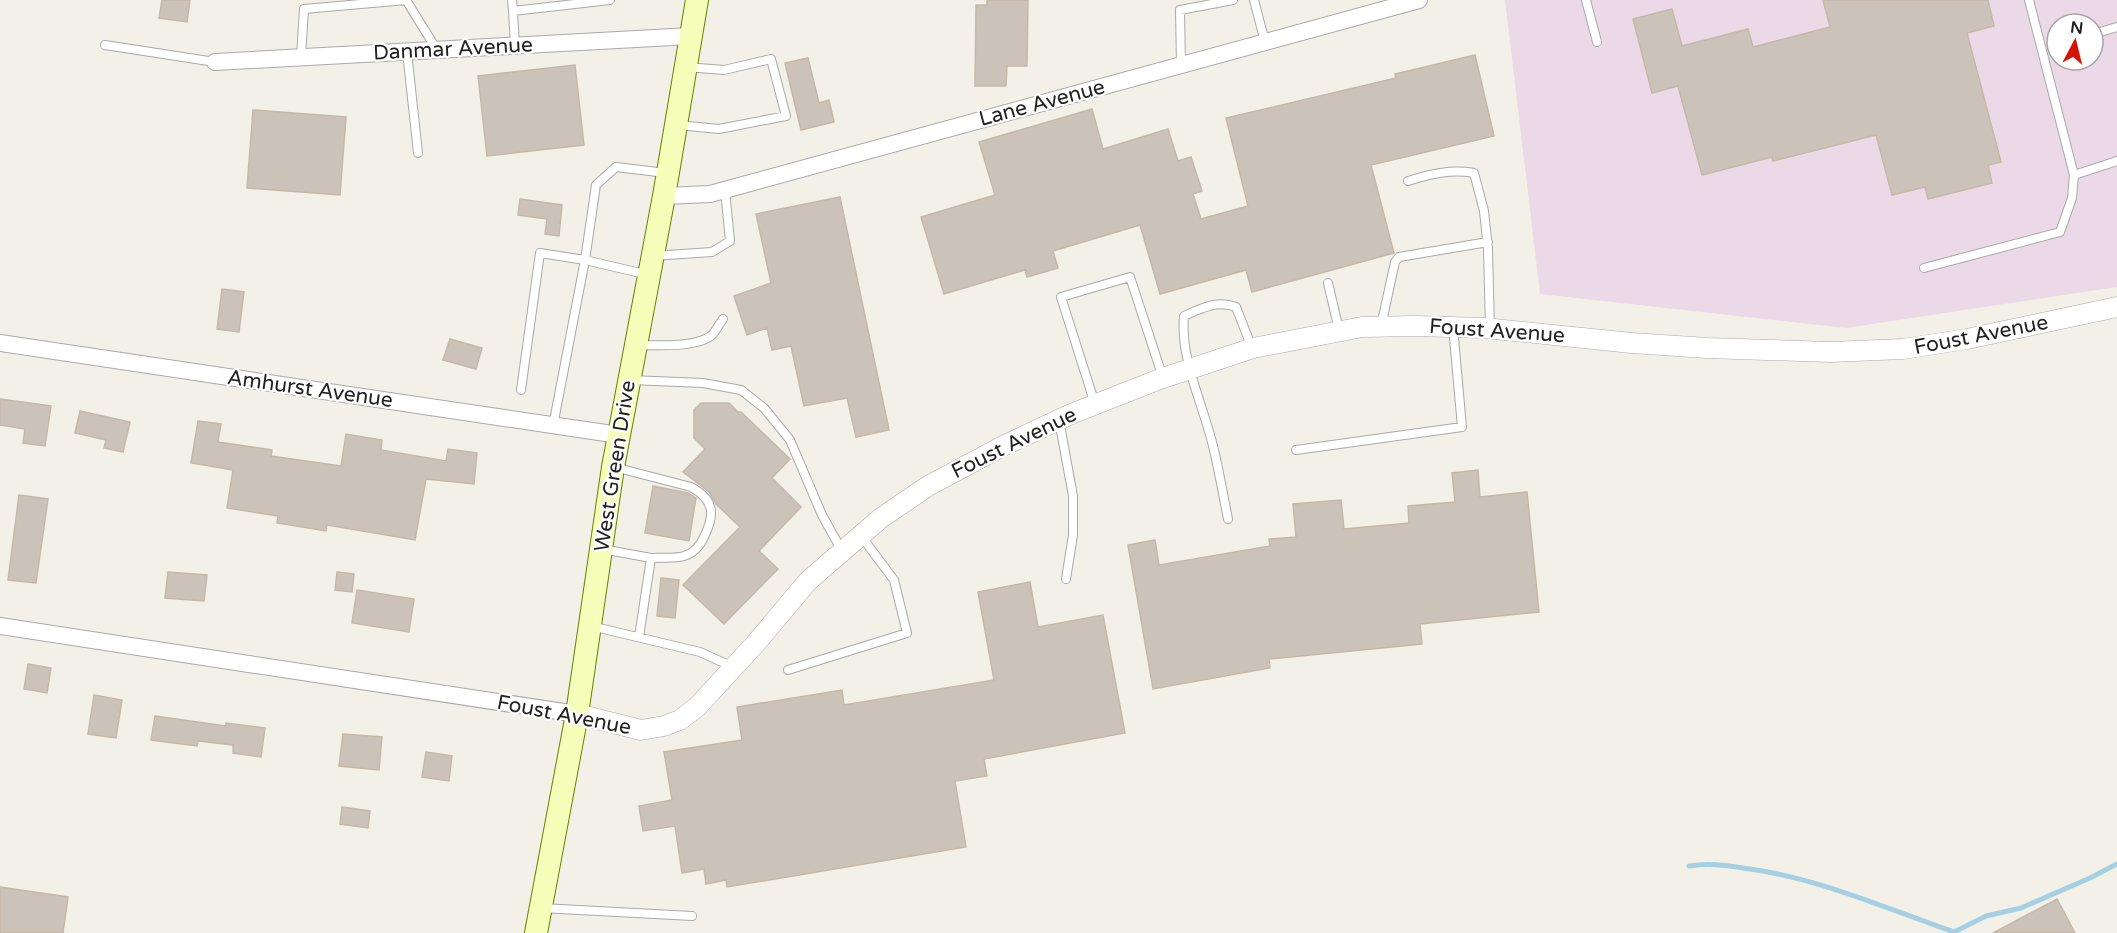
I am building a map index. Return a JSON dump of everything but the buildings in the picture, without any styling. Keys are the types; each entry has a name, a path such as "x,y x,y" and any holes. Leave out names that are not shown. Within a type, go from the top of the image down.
{"main road":[{"name":"West Green Drive","path":"536,933 578,714 613,467 698,0"}],"street":[{"name":"Lane Avenue","path":"664,196 710,194 1419,0"},
{"name":"Danmar Avenue","path":"214,62 691,36"},
{"name":"Foust Avenue","path":"0,626 578,714 641,730 664,726 680,720 697,707 808,581 881,518 928,486 1003,446 1095,404 1253,348 1339,331 1381,327 1452,327 1707,348 1830,351 1904,349 1967,339 2117,307"},
{"name":"Amhurst Avenue","path":"0,343 619,435"}],"lane":[{"path":"301,57 304,9 406,0 437,50"},
{"path":"513,0 516,46"},
{"path":"513,11 610,0"},
{"path":"1181,65 1180,10 1233,0"},
{"path":"1254,0 1266,42"},
{"path":"1586,0 1597,42"},
{"path":"1924,268 2060,232 2072,198 2074,175 2029,0"},
{"path":"105,45 214,62"},
{"path":"407,51 418,153"},
{"path":"676,124 719,129 786,116 771,58 724,70 686,66"},
{"path":"2074,175 2117,161"},
{"path":"553,426 585,260 596,185 616,167 668,173"},
{"path":"1408,181 1431,174 1458,170 1474,173 1484,212 1488,242 1490,329"},
{"path":"521,390 540,253 651,266 712,252 730,242 725,190"},
{"path":"1381,327 1395,262 1399,257 1488,242"},
{"path":"1095,404 1061,297 1130,278 1163,378"},
{"path":"1328,283 1339,331"},
{"path":"1228,519 1213,446 1190,369 1183,332 1184,316 1209,304 1228,304 1236,308 1253,348"},
{"path":"636,345 678,345 700,340 712,335 723,319"},
{"path":"1296,450 1462,427 1452,327"},
{"path":"630,380 703,383 741,390 764,408 790,440 822,515 842,551"},
{"path":"1059,420 1073,496 1073,535 1066,579"},
{"path":"601,549 651,558 684,556 700,547 712,522 710,505 700,493 691,487 613,467"},
{"path":"788,670 907,633 894,580 861,535"},
{"path":"639,637 651,558"},
{"path":"590,626 700,652 733,667"},
{"path":"541,908 692,916"}],"shaded area":[{"path":"1505,0 2117,0 2117,287 1846,328 1540,294"}],"waterway":[{"path":"1689,866 1729,866 1797,878 1850,894 1954,932 1986,916 2021,908 2117,864"}]}
